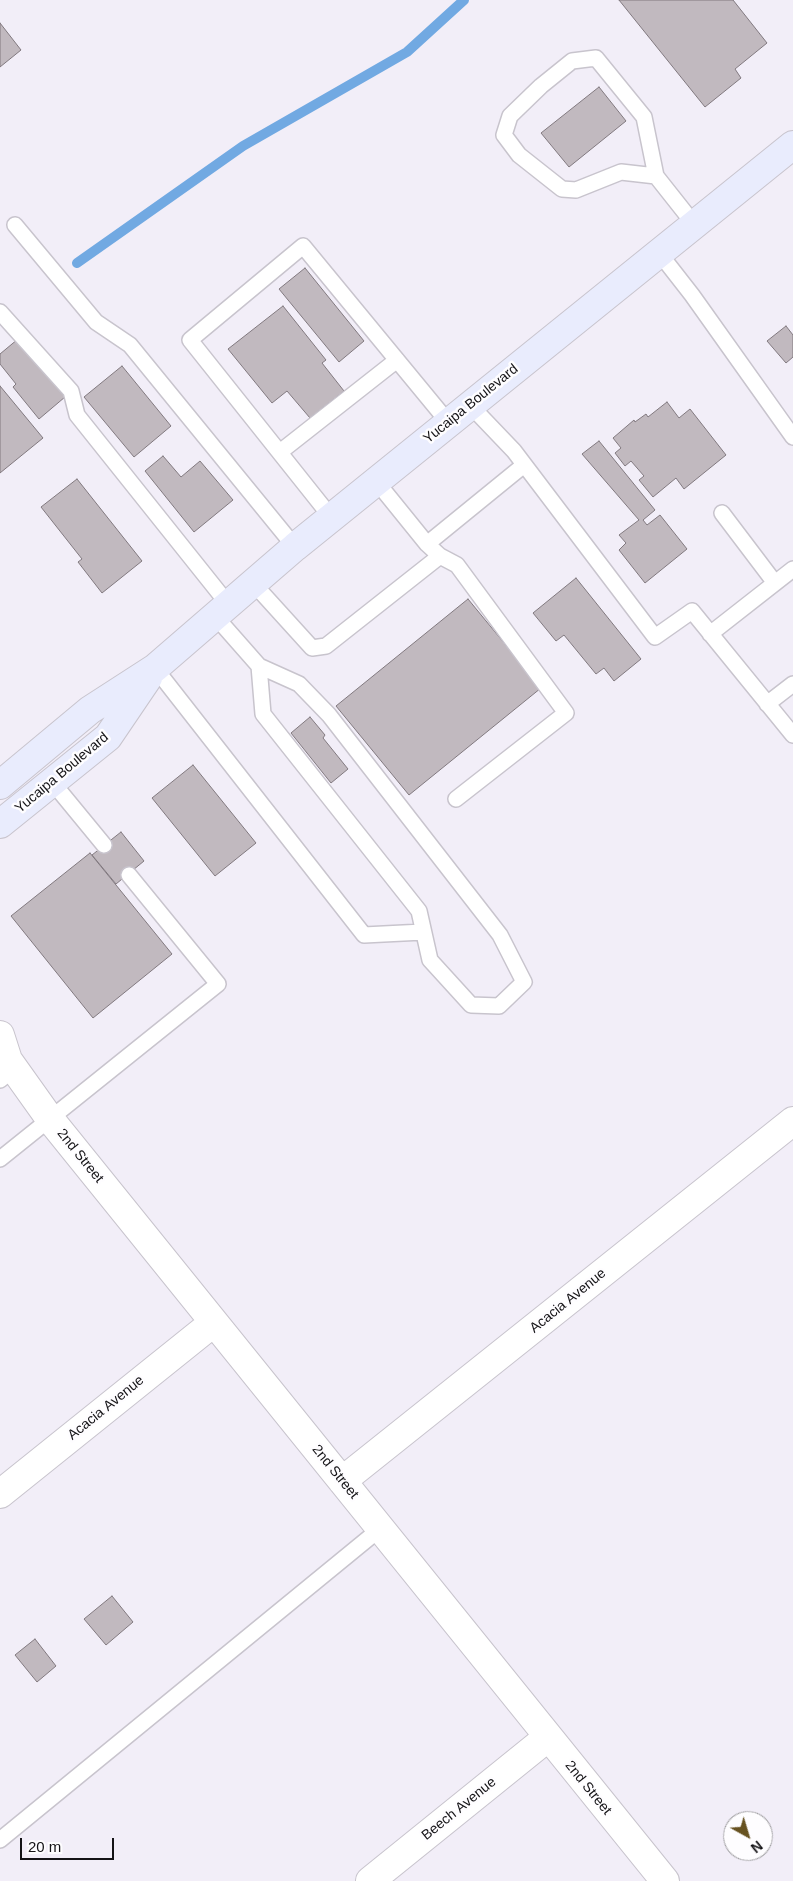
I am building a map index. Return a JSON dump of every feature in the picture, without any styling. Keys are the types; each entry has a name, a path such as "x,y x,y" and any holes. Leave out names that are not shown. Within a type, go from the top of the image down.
{"main road":[{"name":"Yucaipa Boulevard","path":"0,785 90,710 155,668 295,546 792,147"},
{"name":"Yucaipa Boulevard","path":"0,824 108,737 155,668"}],"street":[{"name":"2nd Street","path":"5,1060 213,1323 381,1528 547,1738 665,1881"},
{"name":"Acacia Avenue","path":"342,1481 793,1121"},
{"name":"Acacia Avenue","path":"0,1494 213,1323"},
{"name":"Beech Avenue","path":"370,1881 547,1738"}],"lane":[{"path":"656,176 622,172 576,190 562,189 519,155 504,135 510,116 541,86 572,61 596,58 644,117 656,176 694,224"},
{"path":"15,225 96,322 130,345 295,546"},
{"path":"331,518 190,340 304,246 448,422"},
{"path":"660,254 692,294 793,437"},
{"path":"0,312 71,391 77,415 222,610 259,666 263,714 419,911 430,960 471,1005 499,1006 524,982 500,936 329,714 299,684 259,666"},
{"path":"280,452 397,360"},
{"path":"470,405 524,464 655,637 692,612 793,735"},
{"path":"427,544 524,464"},
{"path":"376,481 427,544 440,556 457,564 566,713 456,799"},
{"path":"722,513 775,583"},
{"path":"253,583 312,648 326,646 440,556"},
{"path":"710,634 793,569"},
{"path":"155,668 364,935 423,932"},
{"path":"767,704 793,684"},
{"path":"52,783 104,845"},
{"path":"0,1159 218,984 129,875"},
{"path":"0,1840 381,1528"}],"building":[{"path":"619,0 733,0 767,43 735,69 741,78 705,107"},
{"path":"0,23 21,50 0,67"},
{"path":"599,87 626,121 569,167 541,133"},
{"path":"305,268 364,341 339,362 279,289"},
{"path":"283,306 326,360 322,363 344,391 310,418 287,391 272,403 228,349"},
{"path":"786,326 793,335 793,357 786,363 767,341"},
{"path":"18,339 65,397 39,419 13,387 16,384 0,364 0,354"},
{"path":"122,366 171,426 134,457 84,397"},
{"path":"0,386 43,438 0,473"},
{"path":"667,402 679,418 690,409 726,455 684,489 676,478 653,497 639,480 644,476 631,461 625,466 615,453 621,448 613,438 634,420 635,422 646,414 648,417"},
{"path":"599,441 655,510 643,520 647,525 660,515 687,549 645,583 619,550 626,543 619,535 639,520 582,454"},
{"path":"163,456 181,477 200,461 233,500 194,532 145,471"},
{"path":"77,479 142,561 102,593 78,562 82,559 41,507"},
{"path":"576,578 641,659 614,681 604,668 596,674 564,635 556,641 533,613"},
{"path":"468,599 541,688 409,795 336,706"},
{"path":"310,717 325,735 323,738 348,769 331,783 291,733"},
{"path":"193,765 256,843 215,876 152,798"},
{"path":"121,832 144,861 116,884 92,855"},
{"path":"90,853 172,954 93,1018 11,916"},
{"path":"112,1596 133,1622 106,1645 84,1619"},
{"path":"35,1639 56,1666 37,1682 15,1655"}],"waterway":[{"path":"77,263 243,146 407,52 464,0"}]}
